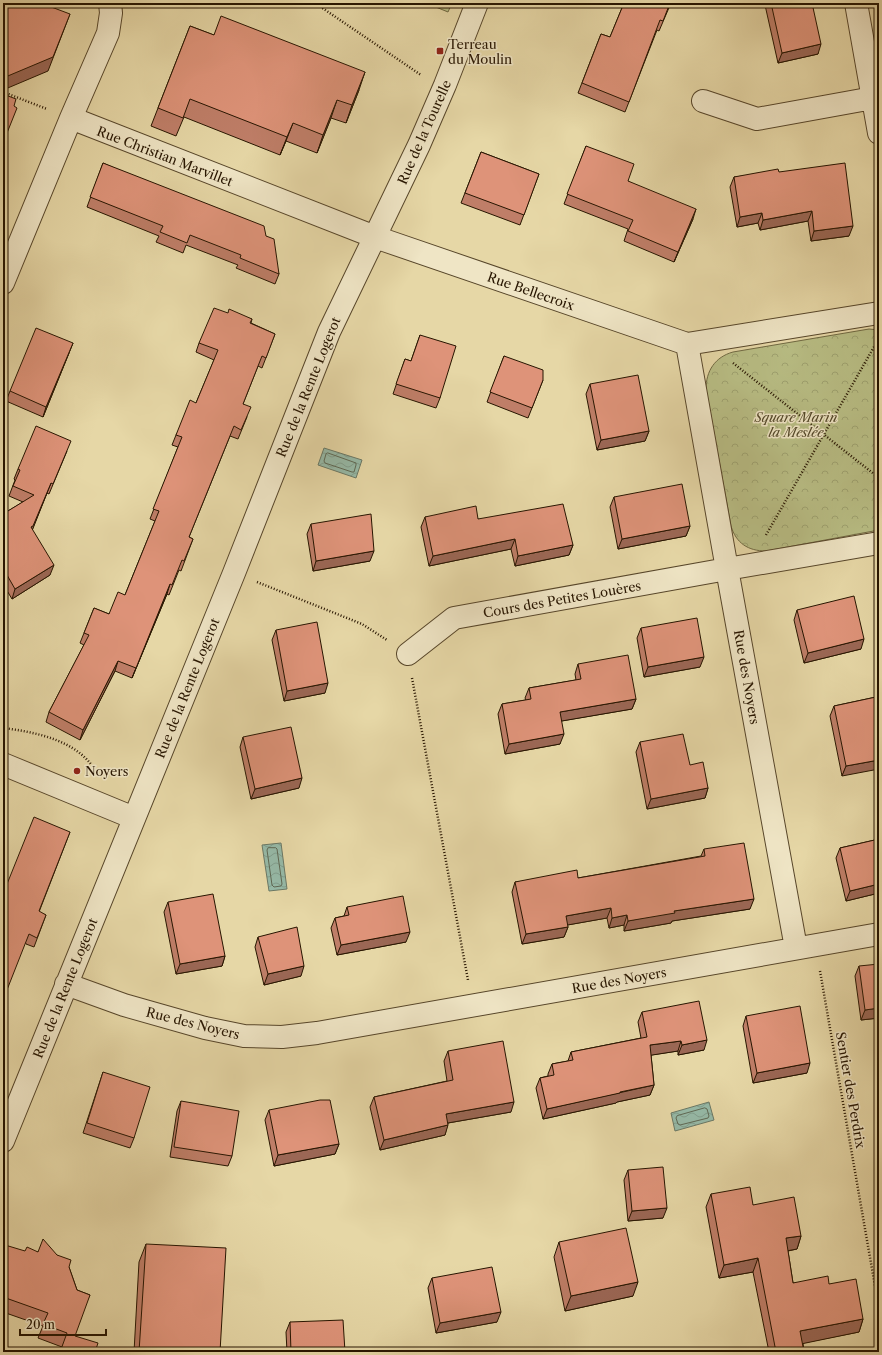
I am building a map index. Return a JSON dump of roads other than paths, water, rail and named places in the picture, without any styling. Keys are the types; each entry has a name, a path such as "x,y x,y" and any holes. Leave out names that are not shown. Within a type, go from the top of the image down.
{"street":[{"path":"3,283 108,33 111,13 110,3"},
{"name":"Rue de la Tourelle","path":"375,237 419,145 445,85 477,3"},
{"path":"856,3 879,133"},
{"path":"702,101 757,119 873,98"},
{"name":"Rue Christian Marvillet","path":"71,118 375,237"},
{"name":"Rue Bellecroix","path":"375,237 696,342"},
{"name":"Rue de la Rente Logerot","path":"3,1141 234,573 329,332 375,237"},
{"path":"879,313 696,342 738,568 879,543"},
{"name":"Cours des Petites Louères","path":"408,654 454,618 738,568"},
{"name":"Rue des Noyers","path":"66,984 124,1005 205,1028 244,1036 282,1037 317,1034 806,947 738,568"},
{"path":"3,764 134,818"},
{"path":"806,947 879,934"}],"water":[{"path":"324,448 362,460 356,478 318,465"},
{"path":"281,843 287,889 269,891 262,845"},
{"path":"709,1102 714,1120 675,1131 671,1113"}],"place":[{"name":"Terreau du Moulin","path":"440,51"},
{"name":"Noyers","path":"77,771"}],"park label":[{"name":"Square Marin la Meslée","path":"796,424"}]}
